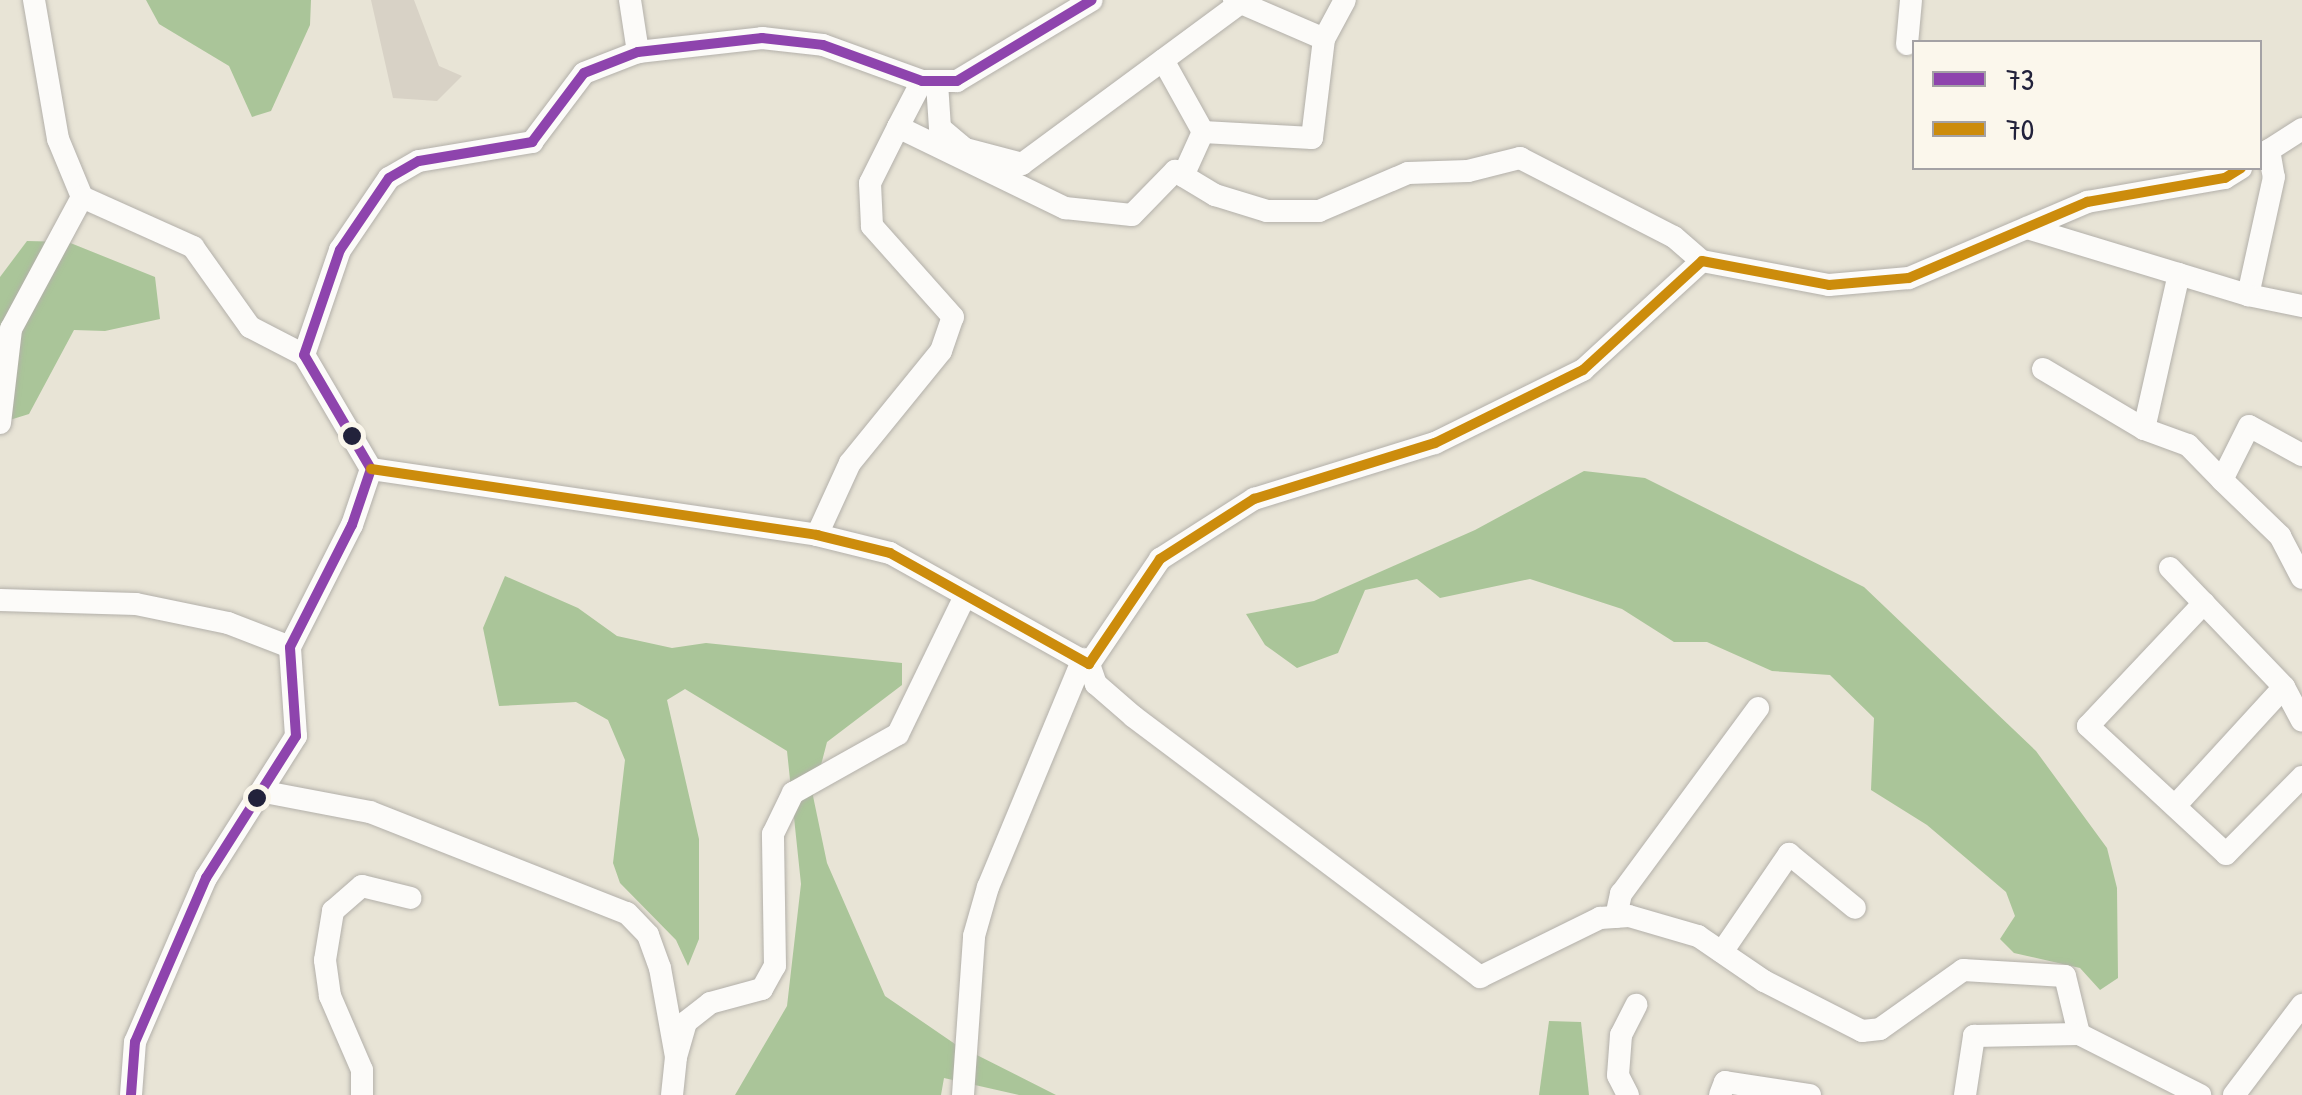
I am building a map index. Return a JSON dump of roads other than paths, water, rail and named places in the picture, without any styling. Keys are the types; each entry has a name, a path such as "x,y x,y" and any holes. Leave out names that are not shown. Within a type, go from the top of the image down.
{"street":[{"path":"34,0 58,139 82,197 193,247 250,327 304,355 371,468 352,526 290,647 296,736 266,792 223,850 186,924 135,1042 131,1095"},
{"path":"630,0 638,52"},
{"path":"304,355 340,250 389,178 419,161 532,142 584,73 638,52 722,39 794,41 929,82 982,72 1092,0"},
{"path":"1203,132 1312,138 1324,39 1345,0"},
{"path":"1906,44 1911,0"},
{"path":"929,82 940,128 965,148 1022,164 1237,2 1324,39"},
{"path":"1163,60 1203,132"},
{"path":"818,535 850,463 940,351 952,317 872,226 870,182 898,128 929,82"},
{"path":"898,128 1065,208 1132,215 1175,171 1267,212 1319,212 1408,173 1468,171 1520,158 1674,237 1702,261 1829,286 1908,278 2087,202 2225,178 2238,170"},
{"path":"1183,176 1203,132"},
{"path":"2248,296 2274,177 2264,153 2300,132"},
{"path":"0,423 11,329 82,197"},
{"path":"2027,228 2248,296 2302,306"},
{"path":"962,1095 974,936 988,887 1086,662 1160,559 1254,499 1435,444 1583,370 1702,261"},
{"path":"2144,429 2180,274"},
{"path":"2043,369 2144,429 2188,446 2280,536 2302,578"},
{"path":"2222,480 2249,426 2302,456"},
{"path":"371,468 818,535 890,553 964,598 1086,662 1096,684 1134,717 1480,977 1600,918 1616,917 1698,936 1862,1031 1880,1028 1963,970 2065,976 2078,1034"},
{"path":"2170,568 2284,688 2302,721"},
{"path":"672,1095 676,1057 686,1022 710,1003 762,989 775,966 773,834 792,792 898,734 964,598"},
{"path":"0,600 136,604 228,622 290,647"},
{"path":"2204,603 2088,726 2226,854 2302,777"},
{"path":"2174,806 2284,688"},
{"path":"1616,917 1621,894 1758,708"},
{"path":"266,792 370,812 627,913 648,935 660,968 676,1057"},
{"path":"1722,952 1789,854 1856,908"},
{"path":"362,1095 362,1070 330,996 325,960 333,911 362,886 411,898"},
{"path":"1628,1095 1618,1075 1622,1034 1636,1005"},
{"path":"2234,1095 2298,1020"},
{"path":"1965,1095 1974,1036 2078,1034 2200,1095"},
{"path":"1720,1095 1725,1082 1810,1095"}]}
